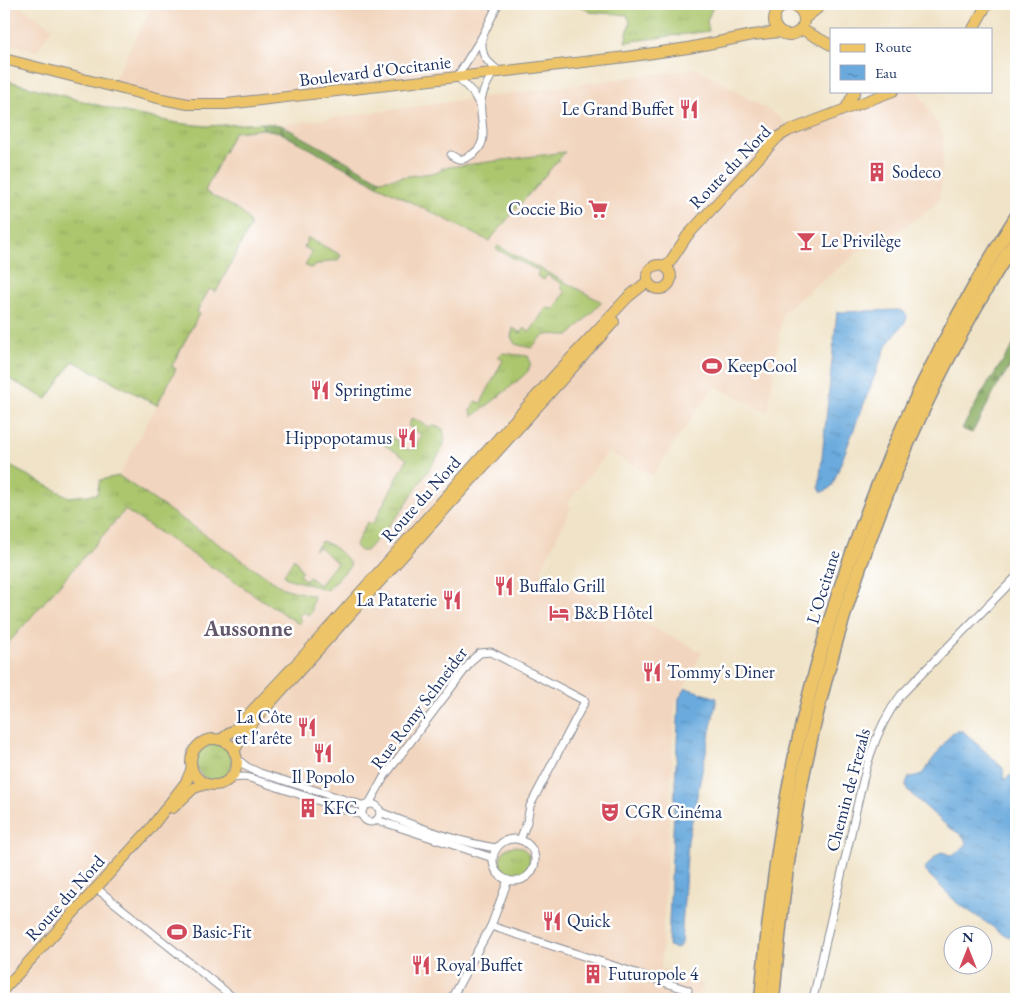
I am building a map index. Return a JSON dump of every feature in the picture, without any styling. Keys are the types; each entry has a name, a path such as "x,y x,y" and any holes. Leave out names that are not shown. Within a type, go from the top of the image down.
{"highway":[{"path":"1010,238 1016,212"},
{"name":"L'Occitane","path":"773,999 778,941 797,808 823,689 850,594 884,502 917,424 1010,238 1016,218"},
{"name":"L'Occitane","path":"761,999 775,872 786,798 810,692 840,586 874,495 913,404 969,296 1010,238"}],"main road":[{"name":"Boulevard d'Occitanie","path":"753,35 773,21 776,11 780,8 789,5 798,8 817,4"},
{"path":"802,24 823,4"},
{"path":"973,28 987,4"},
{"path":"798,8 802,12 802,24"},
{"path":"773,21 774,26 779,32"},
{"name":"Boulevard d'Occitanie","path":"4,59 128,91 188,104 227,104 496,73 688,48 753,35 779,32 790,36 795,34 802,24"},
{"path":"802,24 830,44"},
{"path":"846,108 854,92"},
{"name":"Route du Nord","path":"666,268 687,236 772,142 788,131 890,92"},
{"path":"659,265 666,268 670,277 666,286 659,289 650,284 648,273 652,267 659,265"},
{"name":"Route du Nord","path":"220,740 234,730 307,652 555,375 628,297 650,284"},
{"name":"Route du Nord","path":"235,755 245,731 650,284"},
{"path":"220,740 226,743 235,755 236,769 230,778 222,784 206,784 197,778 192,768 192,755 205,741 220,740"},
{"name":"Route du Nord","path":"4,989 150,828 186,782 192,768"},
{"name":"Route du Nord","path":"150,828 190,791 206,784"}],"street":[{"path":"480,104 473,93 458,77 482,37 498,4"},
{"path":"451,155 457,159 464,159 474,154 480,147 484,131 480,104 482,92 496,73 483,56 481,50 482,37"},
{"name":"Chemin de Frezals","path":"813,999 867,768 878,733 888,712 900,696 1016,577"},
{"name":"Rue Romy Schneider","path":"381,784 476,655 484,651 491,652 585,701 530,806 527,822 520,840"},
{"path":"235,755 247,767 260,773 379,809 432,831 484,847 497,848"},
{"path":"230,778 250,778 362,815 367,821 377,820 493,858"},
{"path":"362,815 363,810 381,784"},
{"path":"377,820 381,784"},
{"path":"520,840 532,849 535,858 534,864 532,870 524,878 508,880 498,874 493,858 497,848 507,841 520,840"},
{"path":"451,999 490,926 508,880"},
{"path":"96,888 235,999"},
{"path":"490,926 688,990 684,999"}],"shaded area":[{"path":"4,4 17,4 52,28 36,52 4,41"},
{"path":"153,4 498,4 482,37 476,75 188,104 111,86"},
{"name":"Aussonne","path":"697,68 780,117 788,131 890,92 919,92 944,137 940,200 925,213 891,236 858,252 782,313 768,412 714,386 652,475 608,452 567,503 571,507 540,572 702,652 675,704 661,968 704,985 696,999 4,999 4,648 125,510 299,624 299,616 312,608 119,476 176,369 172,367 199,314 197,311 210,289 216,292 244,214 205,192 234,132 256,129 279,132 377,185 489,241 565,152 442,168 439,172 380,180 281,125"}],"green space":[{"path":"577,4 714,4 707,21 709,31 625,42 630,22 627,15 590,12"},
{"path":"4,80 120,111 176,123 207,126 263,123 263,129 234,132 205,191 239,211 249,221 250,227 216,292 209,290 197,311 199,314 172,366 176,369 157,405 73,361 47,399 4,376"},
{"path":"263,123 281,125 380,180 377,185 279,132 263,129"},
{"path":"565,152 489,241 377,185 380,180 439,172 442,168"},
{"path":"308,238 341,255 338,261 328,261 310,268 305,266 312,252 304,247"},
{"path":"498,246 602,302 570,335 547,335 539,339 531,348 515,344 511,337 513,328 521,333 525,328 530,332 546,308 554,309 565,292 561,288 562,284 547,275 544,280 537,276 539,271 496,249"},
{"path":"1016,341 1016,358 999,383 972,433 962,429 983,391"},
{"path":"502,353 528,356 530,360 529,369 510,387 473,416 471,411 475,401 481,403 503,360 498,357"},
{"path":"412,418 430,427 433,425 443,429 445,438 443,448 400,513 366,551 360,551 355,546 367,522 373,524 407,459 383,444 388,435 398,441 397,444 410,451 411,448 414,449 422,435 408,426"},
{"path":"6,464 69,497 97,494 100,480 119,476 283,588 314,596 312,611 309,615 303,612 299,616 301,622 299,624 125,510 4,648 4,471"},
{"path":"322,541 338,550 350,564 328,590 286,578 284,574 294,558 302,571 299,575 306,581 309,577 319,585 337,563 319,547 314,550"},
{"path":"214,744 221,745 227,749 231,755 231,769 227,775 221,779 214,780 207,779 201,775 197,769 196,762 197,755 201,749 207,745"},
{"path":"515,846 526,850 530,861 526,872 515,876 504,872 500,861 504,850"}],"water":[{"path":"903,311 907,315 906,321 887,344 832,486 822,492 819,487 837,312"},
{"path":"686,688 717,698 688,840 681,943 675,949 668,945 679,698"},
{"path":"963,731 1003,768 1004,780 1011,775 1016,776 1016,933 1010,937 957,903 926,872 925,868 939,853 943,852 952,856 967,844 963,836 947,826 907,790 906,784 908,778 922,774 952,733"}],"place":[{"name":"Le Grand Buffet","path":"689,109"},
{"name":"Sodeco","path":"877,172"},
{"name":"Coccie Bio","path":"598,209"},
{"name":"Le Privilège","path":"806,241"},
{"name":"KeepCool","path":"712,366"},
{"name":"Springtime","path":"320,390"},
{"name":"Hippopotamus","path":"407,438"},
{"name":"Buffalo Grill","path":"504,586"},
{"name":"La Pataterie","path":"452,600"},
{"name":"B&B Hôtel","path":"559,613"},
{"name":"Tommy's Diner","path":"652,672"},
{"name":"La Côte et l'arête","path":"307,727"},
{"name":"Il Popolo","path":"323,753"},
{"name":"KFC","path":"308,808"},
{"name":"CGR Cinéma","path":"610,812"},
{"name":"Quick","path":"552,921"},
{"name":"Basic-Fit","path":"177,932"},
{"name":"Royal Buffet","path":"421,965"},
{"name":"Futuropole 4","path":"593,974"}],"district":[{"name":"Aussonne","path":"248,628"}]}
